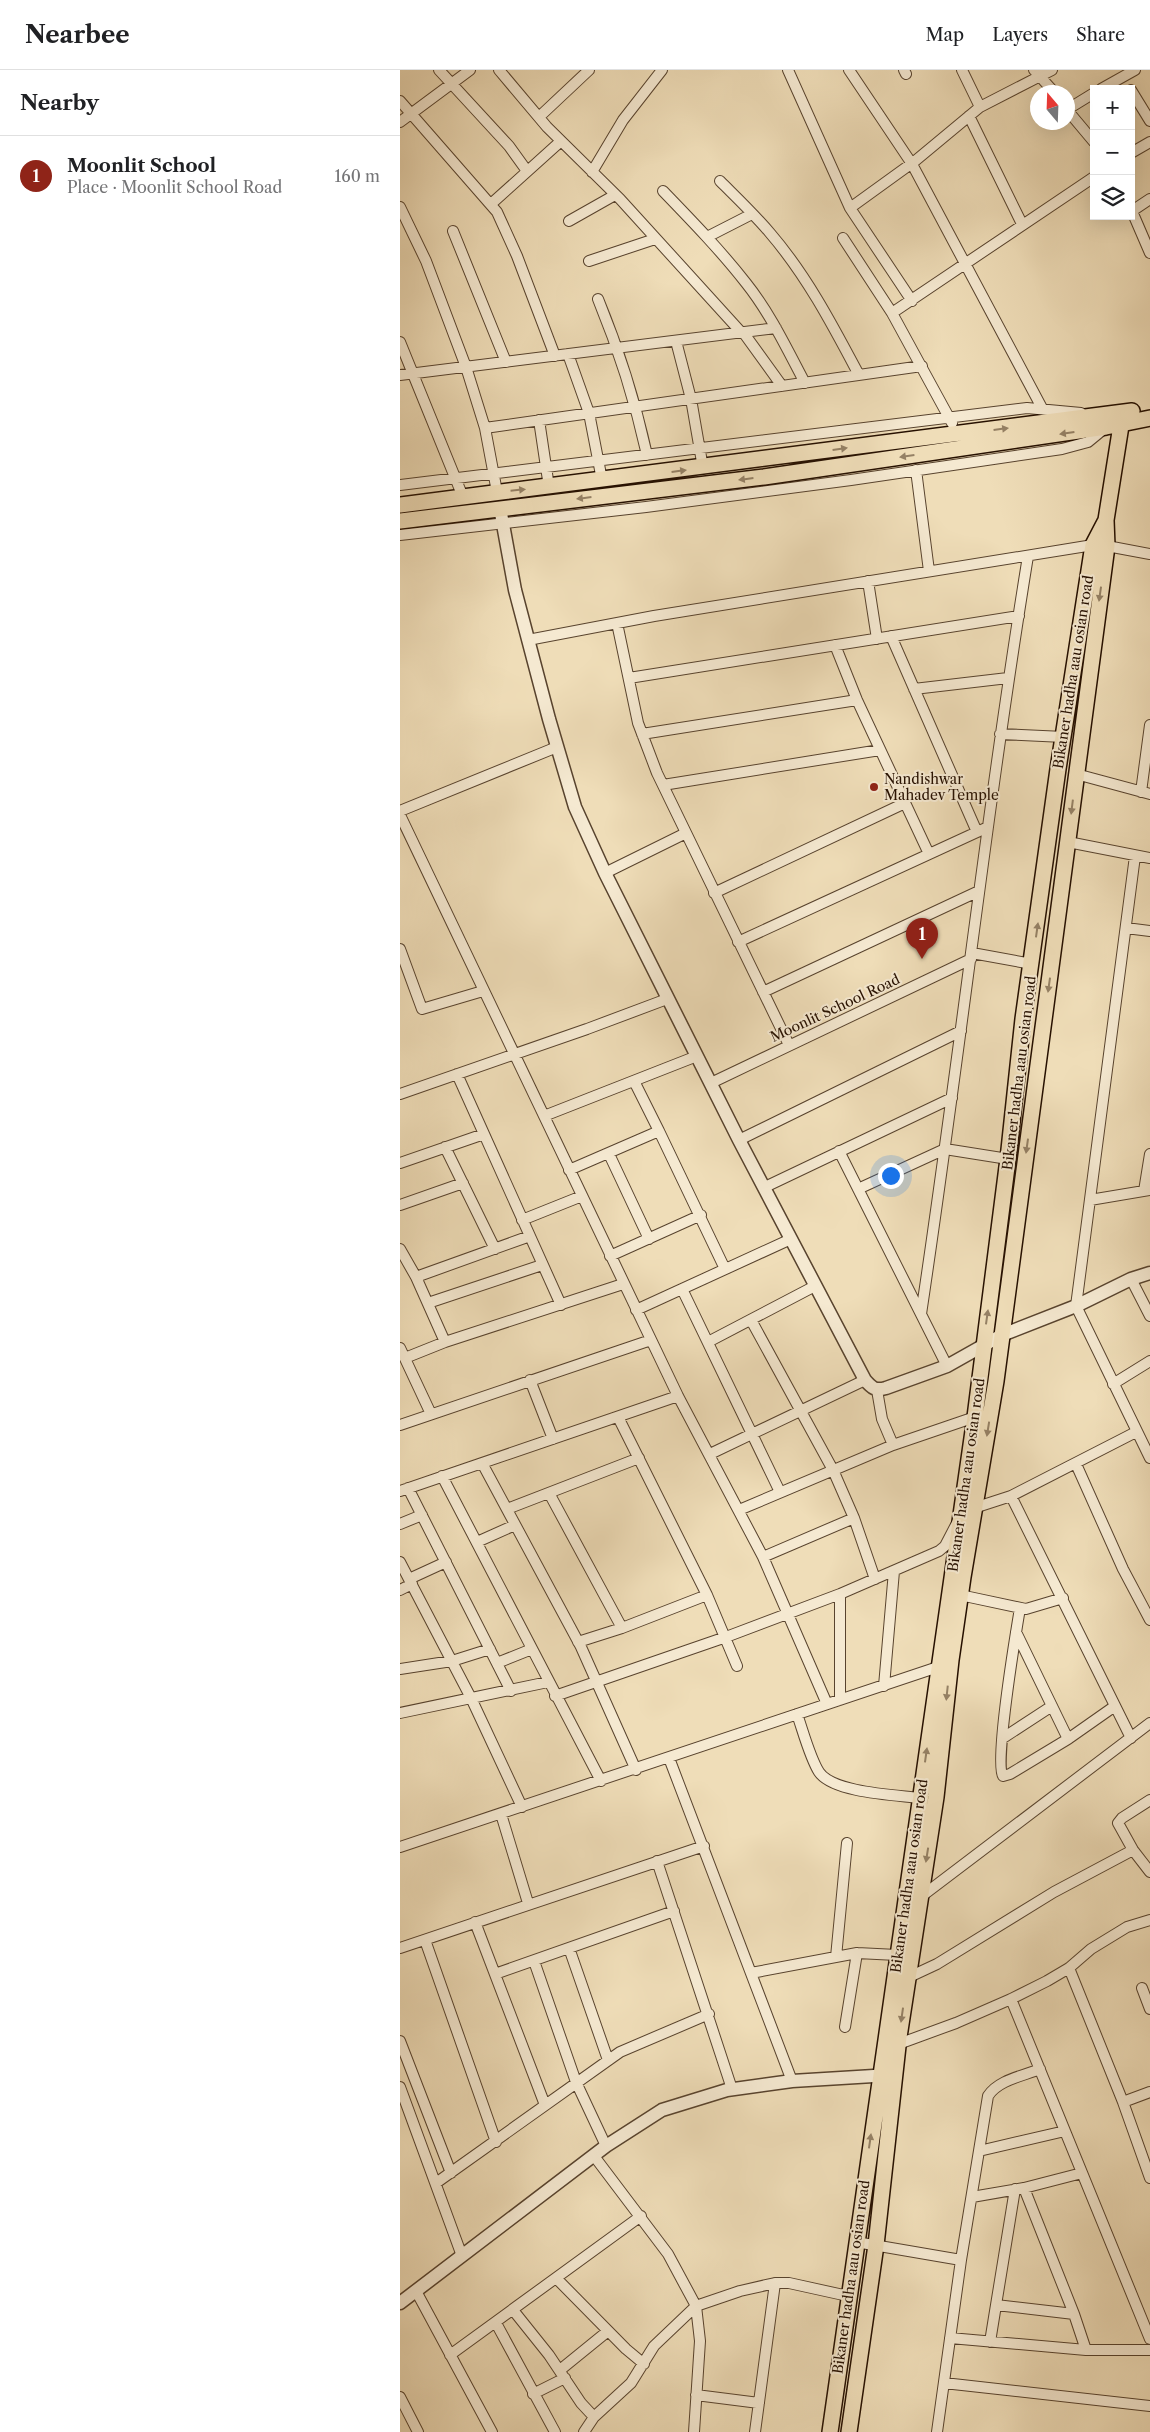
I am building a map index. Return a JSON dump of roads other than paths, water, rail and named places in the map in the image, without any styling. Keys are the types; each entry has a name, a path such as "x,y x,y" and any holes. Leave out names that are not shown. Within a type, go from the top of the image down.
{"main road":[{"path":"400,521 501,515 1106,427 1150,408"},
{"path":"400,505 703,468 957,434 1150,418"},
{"name":"Bikaner hadha aau osian road","path":"891,2046 907,1978 920,1798 960,1595 983,1346 1008,1160 1024,1019 1064,737 1106,520 1122,419"},
{"name":"Bikaner hadha aau osian road","path":"830,2432 867,2162 887,2074 891,2046 897,1955 913,1899 936,1797 945,1664 968,1512 1002,1335 1068,842 1100,545"},
{"name":"Bikaner hadha aau osian road","path":"849,2432 876,2246 885,2163 887,2074"},
{"path":"867,2162 885,2163"}],"street":[{"path":"439,70 509,146 527,171"},
{"path":"400,122 470,70"},
{"path":"498,70 539,117 743,332 782,386"},
{"path":"539,117 588,70"},
{"path":"592,172 624,120 662,70"},
{"path":"788,70 850,208 912,301"},
{"path":"849,70 912,164 1042,408"},
{"path":"962,70 980,107"},
{"path":"850,208 912,164 980,107 1037,73 1052,70"},
{"path":"1107,85 1135,70"},
{"path":"1037,73 1048,85"},
{"path":"1123,76 1129,85"},
{"path":"1075,105 1090,96"},
{"path":"1135,96 1150,121"},
{"path":"400,101 497,212 517,256 555,356"},
{"path":"969,116 1022,224"},
{"path":"1075,119 1090,137"},
{"path":"491,204 561,140"},
{"path":"1135,151 1150,142"},
{"path":"892,313 1090,179"},
{"path":"720,181 770,233 799,272 830,319 859,375"},
{"path":"663,191 707,237 747,284 776,328 805,383"},
{"path":"569,221 615,195"},
{"path":"1135,208 1150,199"},
{"path":"400,207 426,261 466,367 485,428 497,492"},
{"path":"707,237 752,214"},
{"path":"1135,217 1150,254"},
{"path":"453,231 506,362"},
{"path":"590,261 655,238"},
{"path":"843,238 892,313 957,434"},
{"path":"598,299 618,348 636,406 647,455"},
{"path":"400,375 776,328"},
{"path":"676,341 691,399 703,468"},
{"path":"400,342 463,497"},
{"path":"568,354 589,413 602,480"},
{"path":"485,428 922,366"},
{"path":"400,486 700,448 1042,408 1122,419"},
{"path":"539,420 549,486"},
{"path":"400,535 501,515 646,507 1062,449 1088,442 1106,427"},
{"path":"916,470 928,572"},
{"path":"501,515 515,590 575,807 604,873 738,1140 865,1380 877,1390 882,1419 893,1445"},
{"path":"528,640 617,623 868,581 1100,545 1150,554"},
{"path":"921,1314 946,1149 1000,734 1028,556"},
{"path":"868,581 877,639"},
{"path":"629,678 1018,616"},
{"path":"617,623 642,734 663,785 714,893 789,1045"},
{"path":"891,636 977,832"},
{"path":"835,645 857,700 929,854"},
{"path":"914,689 1008,678"},
{"path":"642,734 857,700"},
{"path":"1076,774 1145,793 1150,725"},
{"path":"1000,734 1064,737"},
{"path":"400,811 557,747"},
{"path":"663,785 880,750"},
{"path":"714,893 905,804"},
{"path":"400,815 650,1340 763,1556 827,1704"},
{"path":"738,942 988,826"},
{"path":"604,873 686,833"},
{"path":"1068,842 1150,858"},
{"path":"1135,856 1076,1306 1150,1458"},
{"path":"763,992 980,892"},
{"path":"1126,928 1150,931"},
{"path":"400,949 422,1009 483,991"},
{"path":"971,956 1032,964"},
{"name":"Moonlit School Road","path":"711,1083 971,956"},
{"path":"400,1094 667,999"},
{"path":"738,1140 961,1031"},
{"path":"544,1116 697,1056"},
{"path":"457,1074 561,1305"},
{"path":"634,1081 701,1215 725,1269"},
{"path":"765,1188 952,1098"},
{"path":"569,1170 609,1154 659,1130"},
{"path":"400,1163 484,1134"},
{"path":"445,1147 495,1249"},
{"path":"858,1189 946,1149 1008,1160"},
{"path":"839,1151 947,1366"},
{"path":"609,1154 649,1239"},
{"path":"1090,1200 1147,1190 1150,1154"},
{"path":"400,1205 463,1184"},
{"path":"522,1220 582,1196"},
{"path":"610,1256 701,1215"},
{"path":"416,1277 530,1236"},
{"path":"636,1310 791,1239"},
{"path":"400,1249 416,1277 445,1342"},
{"path":"428,1304 542,1265"},
{"path":"877,1390 947,1366 1002,1335 1076,1306 1131,1279 1150,1273"},
{"path":"1131,1279 1150,1316"},
{"path":"432,1414 402,1353 445,1342 623,1284"},
{"path":"708,1342 815,1286"},
{"path":"682,1289 780,1492"},
{"path":"751,1320 802,1410 833,1470 854,1518 876,1579"},
{"path":"400,1425 650,1340"},
{"path":"1113,1384 1150,1361"},
{"path":"530,1380 553,1439"},
{"path":"710,1454 865,1380"},
{"path":"510,1691 422,1515 404,1489 678,1396"},
{"path":"618,1417 707,1595 737,1666"},
{"path":"739,1510 893,1445 975,1417"},
{"path":"555,1696 596,1680 726,1637 840,1594 939,1551 945,1546 950,1531 968,1512 1012,1496 1136,1432"},
{"path":"506,1509 639,1458"},
{"path":"482,1463 578,1642 636,1770"},
{"path":"1076,1464 1123,1569 1150,1620"},
{"path":"442,1476 601,1781"},
{"path":"549,1493 622,1628"},
{"path":"1012,1496 1131,1738"},
{"path":"400,1524 422,1515"},
{"path":"763,1556 854,1518"},
{"path":"477,1542 515,1525"},
{"path":"400,1562 471,1698 522,1807"},
{"path":"400,1590 410,1582 446,1562"},
{"path":"884,1686 894,1571"},
{"path":"840,1594 840,1700"},
{"path":"578,1642 622,1628 707,1595"},
{"path":"960,1595 1026,1609 1063,1598"},
{"path":"1020,1608 1003,1738 1000,1770 1003,1776 1068,1739 1115,1706"},
{"path":"1016,1632 1068,1739"},
{"path":"400,1669 452,1661 490,1649"},
{"path":"497,1663 532,1649"},
{"path":"400,1848 636,1770 945,1664"},
{"path":"400,1713 548,1682"},
{"path":"1003,1738 1052,1706"},
{"path":"797,1714 819,1772 827,1780 841,1786 871,1792 920,1798"},
{"path":"913,1899 1150,1723"},
{"path":"669,1758 792,2081"},
{"path":"1150,1800 1122,1818 1118,1823 1133,1850 1150,1872"},
{"path":"501,1814 528,1903"},
{"path":"836,1957 847,1843"},
{"path":"400,1948 528,1903 704,1846"},
{"path":"907,1978 937,1964 1054,1892 1133,1850"},
{"path":"657,1861 709,2014 732,2089"},
{"path":"495,1974 674,1911"},
{"path":"891,2046 1011,1999 1069,1968 1091,1949 1127,1927 1150,1920"},
{"path":"475,1922 545,2105"},
{"path":"425,1940 496,2142"},
{"path":"569,1948 608,2060"},
{"path":"752,1973 857,1953 897,1955"},
{"path":"845,2027 857,1953"},
{"path":"534,1961 576,2082 606,2146"},
{"path":"1069,1968 1147,2163 1150,2178"},
{"path":"1142,1988 1150,2009"},
{"path":"1011,1999 1150,2339"},
{"path":"443,2178 620,2052 709,2014"},
{"path":"400,2041 443,2178 462,2256"},
{"path":"937,2432 961,2260 988,2096 992,2090 1040,2069"},
{"path":"400,2304 606,2146 662,2110 732,2089 792,2081 887,2074"},
{"path":"400,2087 443,2178"},
{"path":"1122,2102 1150,2092"},
{"path":"979,2151 1066,2131"},
{"path":"594,2156 668,2254 696,2306 700,2319 700,2341 694,2432"},
{"path":"972,2197 1082,2173"},
{"path":"990,2342 1019,2188"},
{"path":"1019,2188 1074,2314 1086,2350"},
{"path":"450,2355 641,2216"},
{"path":"856,2242 961,2260"},
{"path":"556,2278 608,2331 644,2364"},
{"path":"755,2432 775,2283"},
{"path":"584,2432 594,2417 632,2383 654,2346 696,2306 740,2291 775,2283 789,2283 848,2296"},
{"path":"416,2291 492,2432"},
{"path":"996,2304 1074,2314"},
{"path":"514,2310 563,2374 581,2403 594,2417"},
{"path":"496,2323 555,2432"},
{"path":"533,2394 563,2374 608,2331"},
{"path":"950,2338 1086,2350 1150,2350"},
{"path":"944,2383 1150,2406"},
{"path":"696,2395 759,2403"},
{"path":"400,2398 418,2432"}],"place":[{"name":"Nandishwar Mahadev Temple","path":"874,787"},
{"name":"Moonlit School","path":"922,959"}]}
